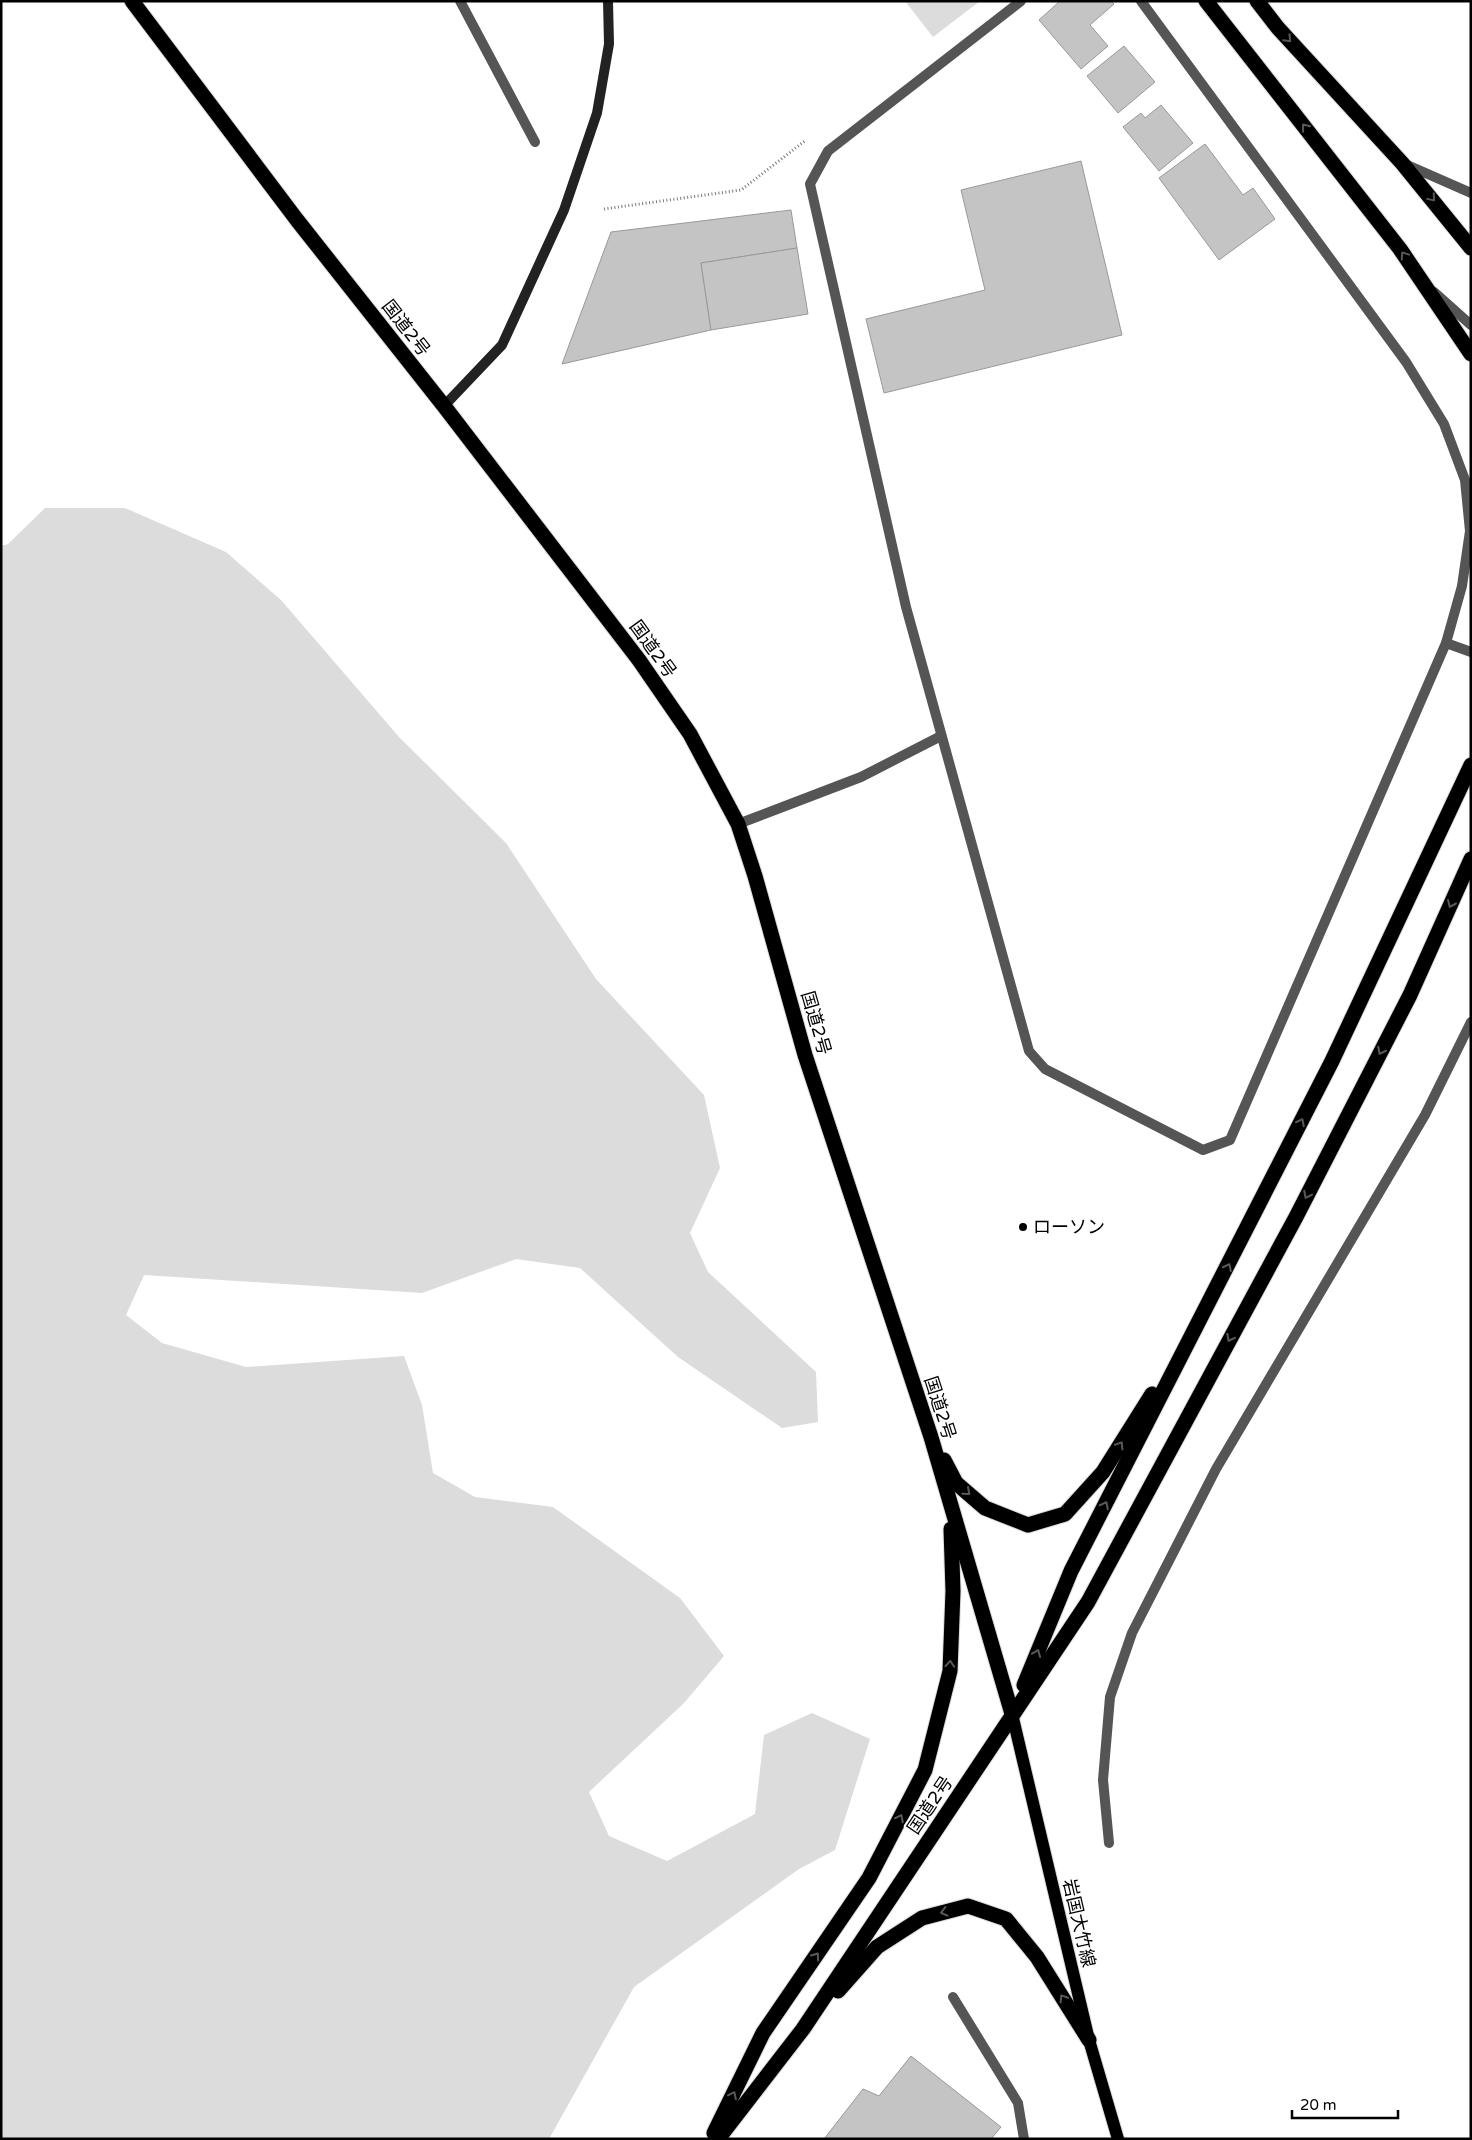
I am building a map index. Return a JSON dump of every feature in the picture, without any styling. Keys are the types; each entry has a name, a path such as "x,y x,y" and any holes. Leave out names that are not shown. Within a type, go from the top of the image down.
{"highway":[{"name":"国道2号","path":"132,1 297,220 444,406 639,660 690,734 738,824 755,876 805,1055 931,1437 1012,1714 803,2029 718,2139"},
{"path":"1206,1 1400,249 1471,354"},
{"path":"1257,1 1278,28 1402,163 1471,248"},
{"path":"1012,1714 1071,1571 1332,1062 1471,765"},
{"path":"1012,1714 1088,1602 1287,1234 1410,996 1471,859"},
{"path":"931,1437 956,1483 985,1508 1028,1525 1065,1514 1103,1472 1218,1287"},
{"path":"711,2139 763,2032 870,1878 925,1770 950,1671 953,1591 951,1507"},
{"path":"803,2029 877,1947 922,1918 968,1906 1006,1919 1037,1957 1089,2040"}],"main road":[{"name":"岩国大竹線","path":"1012,1714 1089,2040 1118,2139"}],"street":[{"path":"460,1 535,142"},
{"path":"444,406 502,345 564,210 597,113 610,44 608,1"},
{"path":"1022,1 828,151 810,184 906,607 1029,1051 1045,1069 1203,1150 1230,1140 1446,643 1462,586 1470,531 1466,480 1444,424 1406,362 1142,1"},
{"path":"1402,163 1471,193"},
{"path":"1422,281 1471,325"},
{"path":"1446,643 1471,652"},
{"path":"738,824 861,777 941,736"},
{"path":"1109,1843 1103,1780 1110,1697 1132,1633 1216,1470 1425,1115 1471,1022"},
{"path":"953,1997 1018,2103 1024,2139"}],"path":[{"path":"604,209 741,190 810,136"}],"shaded area":[{"path":"905,1 980,1 933,37"},
{"path":"45,508 125,508 226,552 281,600 399,737 506,843 596,979 704,1095 720,1168 690,1233 708,1272 816,1372 818,1422 782,1428 678,1357 580,1268 516,1259 422,1293 144,1275 126,1315 162,1343 246,1367 404,1356 422,1405 433,1473 475,1497 553,1507 680,1598 724,1656 684,1703 589,1792 609,1836 667,1861 755,1814 764,1735 812,1713 870,1739 835,1850 799,1869 634,1987 549,2139 1,2139 1,546 8,544"}],"building":[{"path":"1060,1 1111,1 1114,4 1090,25 1108,46 1081,69 1039,20"},
{"path":"1124,46 1155,82 1118,113 1087,76"},
{"path":"1161,105 1193,143 1159,171 1123,127 1141,113 1145,118"},
{"path":"1205,144 1243,195 1253,188 1275,219 1219,260 1159,178"},
{"path":"1081,161 1122,335 884,393 866,319 985,290 961,190"},
{"path":"791,210 797,248 701,263 711,330 562,364 611,232"},
{"path":"797,248 808,314 711,330 701,263"},
{"path":"911,2056 1001,2127 991,2139 824,2139 863,2089 879,2096"}],"place":[{"name":"ローソン","path":"1023,1227"}]}
